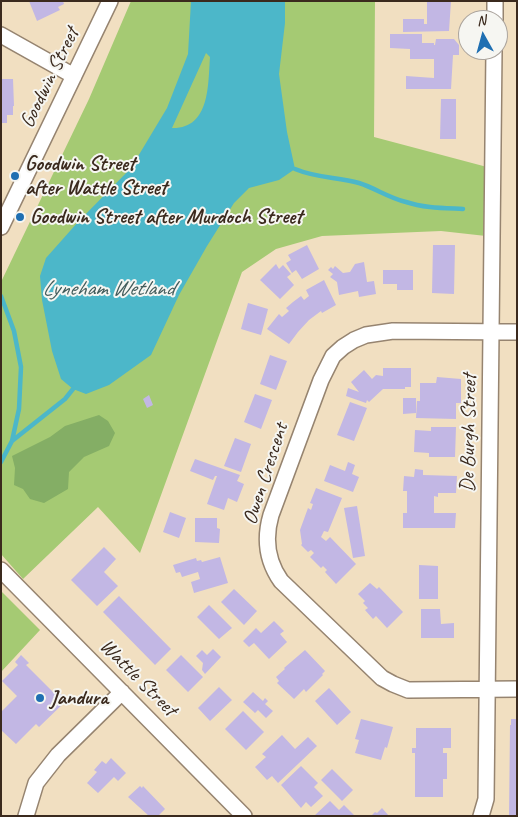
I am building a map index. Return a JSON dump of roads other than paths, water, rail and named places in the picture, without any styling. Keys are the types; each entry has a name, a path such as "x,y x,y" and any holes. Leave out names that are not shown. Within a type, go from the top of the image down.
{"street":[{"name":"Goodwin Street","path":"1,227 110,1"},
{"path":"1,35 74,76"},
{"name":"De Burgh Street","path":"481,816 486,799 488,689 494,60"},
{"name":"Owen Crescent","path":"517,332 378,332 354,340 333,356 321,380 271,515 267,542 270,560 274,571 281,581 382,678 408,690 517,689"},
{"name":"Wattle Street","path":"1,570 244,816"},
{"path":"26,816 36,783 58,756 122,692"}],"water":[{"name":"Lyneham Wetland","path":"191,1 285,1 285,23 279,74 287,132 295,169 279,180 249,188 234,203 179,295 151,355 109,385 86,394 73,389 61,379 52,351 42,300 40,276 46,258 131,168 167,108 188,54","holes":["206,53 210,57 207,92 200,113 194,121 184,126 172,128"]}],"waterway":[{"path":"295,169 359,183 413,204 463,209"},
{"path":"1,296 14,331 21,367 19,409 12,441 1,462"},
{"path":"12,441 65,399 73,389"}],"place":[{"name":"Goodwin Street after Wattle Street","path":"15,176"},
{"name":"Goodwin Street after Murdoch Street","path":"20,217"},
{"name":"Jandura","path":"40,698"}]}
